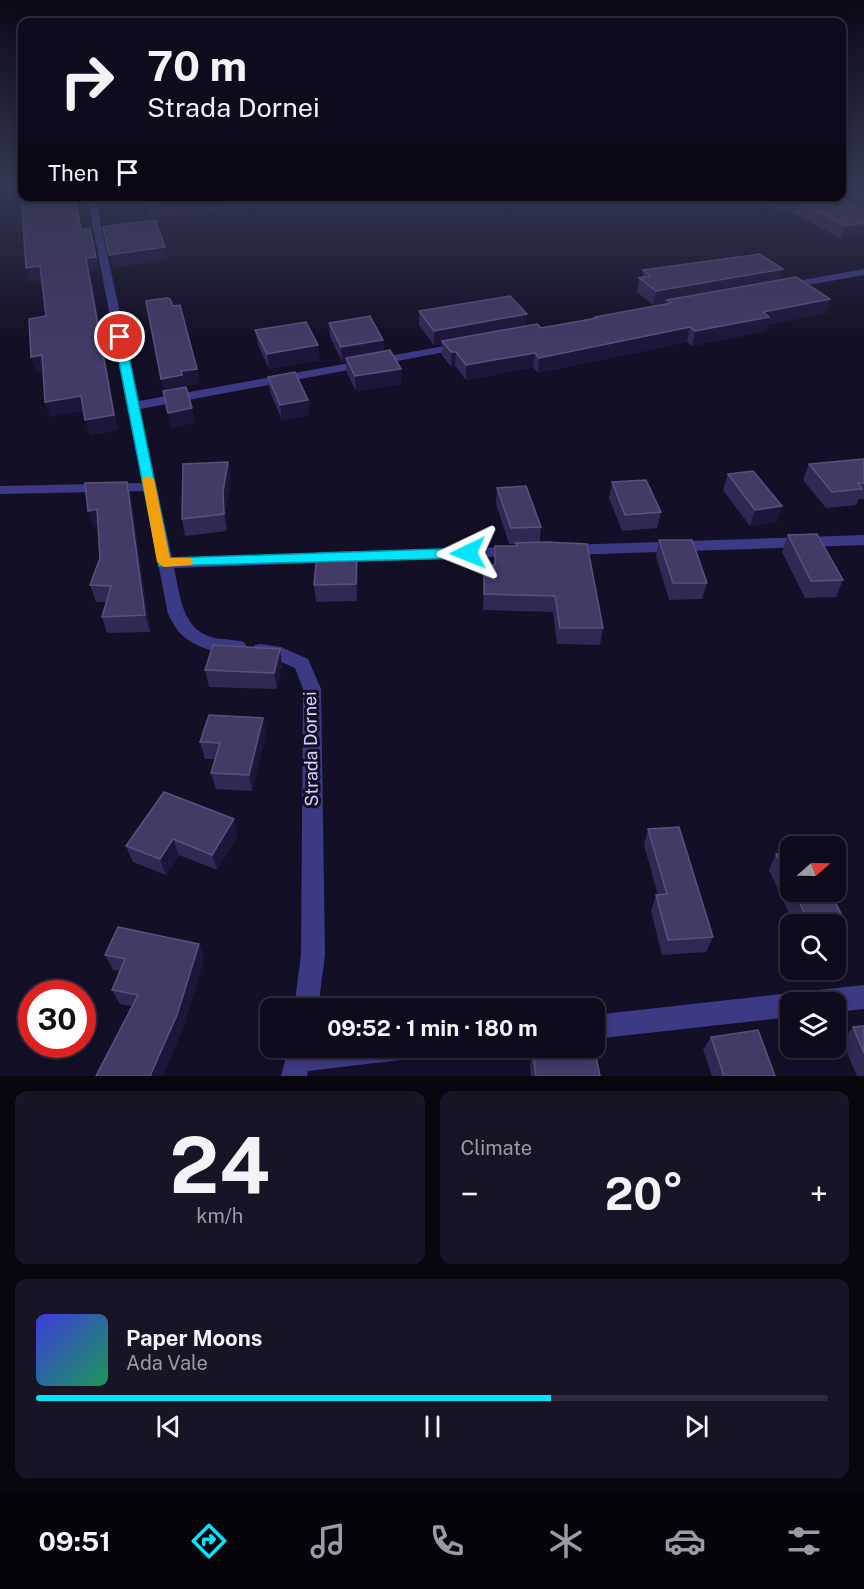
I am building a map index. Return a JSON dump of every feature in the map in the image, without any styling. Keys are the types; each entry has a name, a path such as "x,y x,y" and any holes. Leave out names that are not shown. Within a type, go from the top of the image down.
{"street":[{"name":"Strada Dornei","path":"99,238 176,614 184,629 198,640 217,645 275,652 302,664 312,689 313,955 307,998"},
{"path":"770,289 864,272"},
{"path":"134,406 475,343"},
{"path":"0,490 149,487"},
{"path":"556,550 864,540"},
{"path":"164,562 532,551"},
{"path":"846,999 864,997"},
{"path":"605,1026 780,1006"},
{"path":"298,1061 322,1058"}],"building":[{"path":"24,238 92,238 96,257 86,258 114,415 85,420 81,396 45,402 42,355 31,357 29,319 46,316 40,266 26,268"},
{"path":"105,238 162,238 165,247 109,255"},
{"path":"760,254 783,269 656,291 639,278 650,276 643,270"},
{"path":"796,277 830,299 763,312 769,317 695,331 690,327 539,358 535,353 466,365 456,352 451,352 442,341 537,324 541,328 597,318 595,317 671,303 667,300"},
{"path":"510,296 527,314 434,331 419,311"},
{"path":"167,298 173,306 180,305 197,369 181,371 182,375 161,379 146,301"},
{"path":"370,316 383,340 341,347 329,323"},
{"path":"306,322 318,345 267,354 255,330"},
{"path":"390,350 401,369 355,376 346,358"},
{"path":"295,372 308,400 280,405 268,377"},
{"path":"186,387 192,408 168,413 163,391"},
{"path":"864,459 864,483 858,483 862,489 832,492 809,464"},
{"path":"228,462 223,492 224,514 182,519 183,464"},
{"path":"753,471 782,506 755,510 728,474"},
{"path":"646,480 661,512 625,515 612,482"},
{"path":"127,482 145,615 102,617 111,586 90,585 100,558 97,509 88,511 85,483"},
{"path":"526,486 541,527 511,528 497,488"},
{"path":"817,534 843,580 811,581 788,535"},
{"path":"659,540 692,540 707,583 673,583"},
{"path":"547,542 587,544 603,628 560,628 555,596 484,594 484,565 495,565 495,546"},
{"path":"357,552 356,584 314,585 317,553"},
{"path":"213,645 280,649 274,673 205,670"},
{"path":"209,715 263,718 249,775 211,773 220,743 200,742"},
{"path":"164,792 234,819 212,855 173,839 160,859 126,846"},
{"path":"679,827 713,937 668,940 656,895 667,894 648,829"},
{"path":"799,902 835,902 841,914 805,914"},
{"path":"118,927 199,944 177,1015 150,1076 96,1076 138,995 112,990 125,959 105,955"},
{"path":"864,1026 864,1053 853,1027"},
{"path":"758,1030 775,1076 724,1076 711,1037"},
{"path":"534,1058 596,1058 600,1076 536,1076"}],"slow traffic":[{"path":"148,479 164,562 186,562"}],"route":[{"path":"120,337 164,562 468,553"}]}
